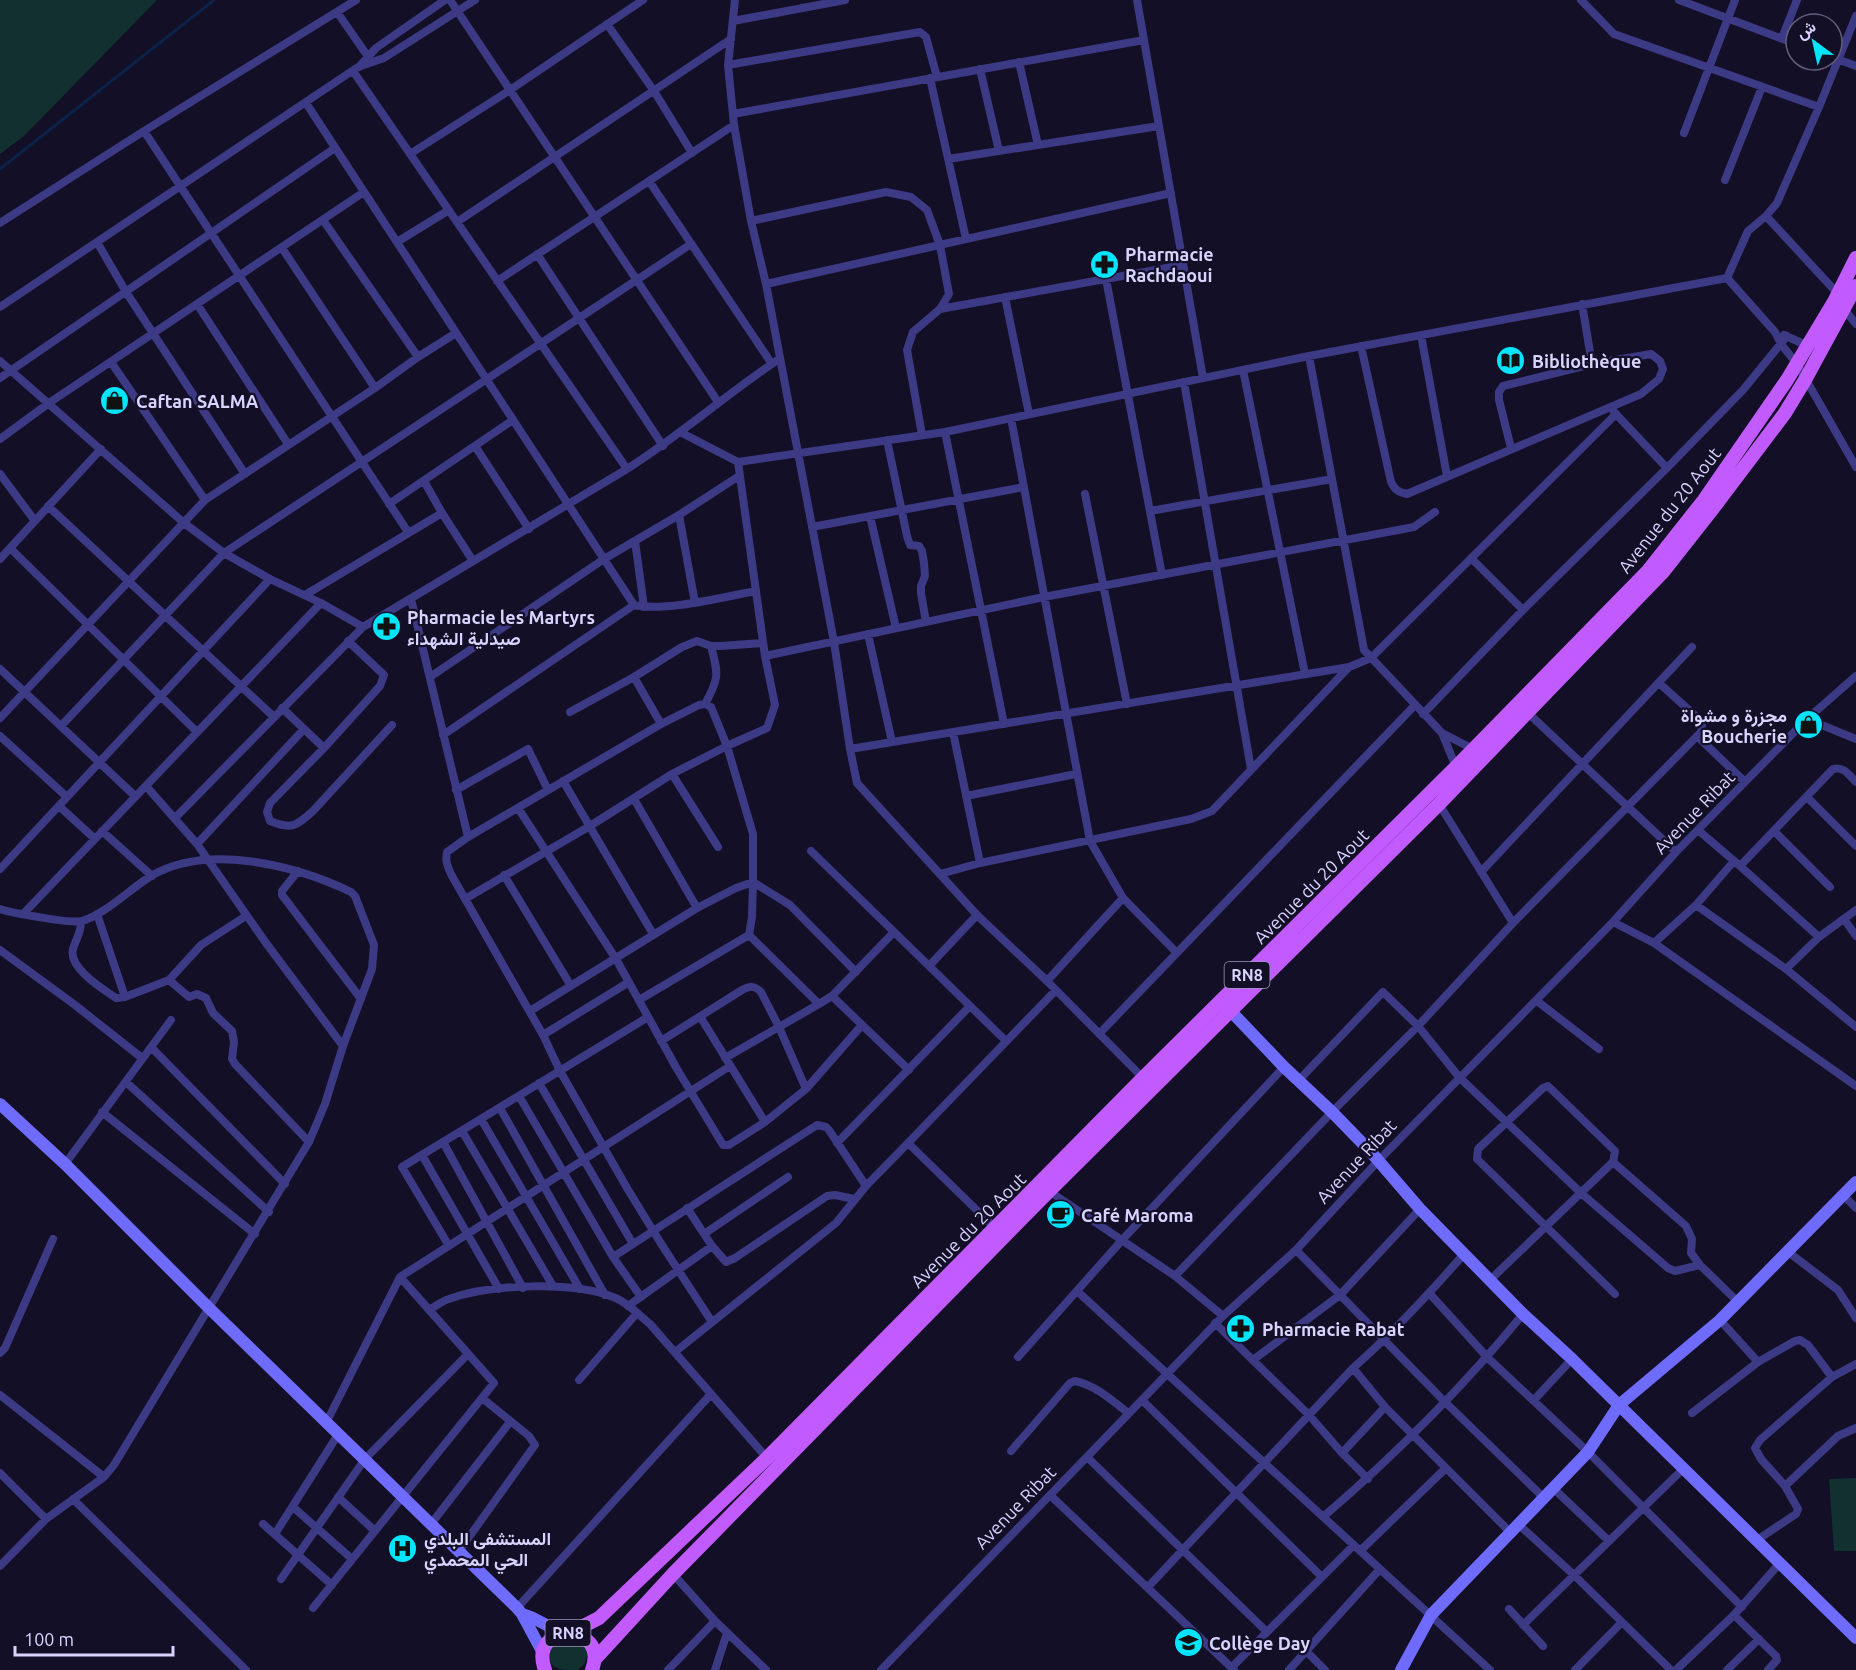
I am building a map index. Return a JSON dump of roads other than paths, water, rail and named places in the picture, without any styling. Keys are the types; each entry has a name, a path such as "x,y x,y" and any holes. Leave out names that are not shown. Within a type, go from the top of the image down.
{"main road":[{"name":"Avenue du 20 Aout","path":"1226,1006 1473,748 1647,572 1704,500 1797,364 1856,258"},
{"name":"Avenue du 20 Aout","path":"566,1633 599,1618 767,1458 995,1228 1439,804 1528,713 1663,572 1778,421 1805,380 1856,286"},
{"name":"Avenue du 20 Aout","path":"594,1666 673,1574 1050,1191 1148,1083"},
{"name":"RN8","path":"542,1664 550,1640 566,1633 577,1634 588,1641 592,1647 594,1666"}],"street":[{"path":"0,223 356,0"},
{"path":"370,60 376,48 445,0"},
{"path":"450,0 718,402"},
{"path":"0,307 356,69 370,60 384,58 475,0"},
{"path":"410,154 510,90 642,0"},
{"path":"735,0 728,65 734,125 751,221 766,284 775,362 797,453 834,642 857,783 977,915 1047,981 1148,1083"},
{"path":"733,21 844,0"},
{"path":"1137,0 1203,378"},
{"path":"1679,0 1782,38 1797,0"},
{"path":"1684,134 1735,0"},
{"path":"1585,1 1614,34 1819,107"},
{"path":"337,12 370,60"},
{"path":"1844,40 1856,16"},
{"path":"608,24 654,91 692,153"},
{"path":"728,65 920,32 926,38 948,159 966,239"},
{"path":"457,222 731,39"},
{"path":"733,114 1144,40"},
{"path":"1020,62 1038,145"},
{"path":"356,69 410,154 627,469"},
{"path":"980,69 999,151"},
{"path":"1726,278 1748,231 1777,203 1819,107 1830,72"},
{"path":"1725,180 1762,87"},
{"path":"306,103 634,605"},
{"path":"497,280 734,125"},
{"path":"948,159 1159,126"},
{"path":"144,131 408,532"},
{"path":"0,378 335,148"},
{"path":"649,181 775,362"},
{"path":"0,439 49,403 364,192"},
{"path":"751,221 886,192 911,197 927,210 940,245 949,294 940,309 913,332 908,350 921,435"},
{"path":"766,284 1171,193"},
{"path":"397,242 449,210"},
{"path":"1766,216 1838,294"},
{"path":"323,220 418,357"},
{"path":"97,242 126,292 245,474"},
{"path":"61,726 224,553 691,244"},
{"path":"282,248 375,388"},
{"path":"537,255 663,446"},
{"path":"940,309 1183,265"},
{"path":"680,432 738,462 945,432 1309,356 1726,278"},
{"path":"1726,278 1784,340 1856,467"},
{"path":"1106,279 1162,575"},
{"path":"1005,297 1029,414"},
{"path":"197,304 288,444"},
{"path":"1582,304 1592,364"},
{"path":"1844,309 1856,324"},
{"path":"0,718 205,500 456,333"},
{"path":"1421,335 1447,476"},
{"path":"1784,340 1808,346"},
{"path":"1423,714 1523,610 1743,390 1784,340"},
{"path":"1361,346 1391,482 1394,489 1407,494 1511,448 1613,411 1641,394 1659,379 1663,369 1660,361 1651,354 1592,364 1503,386 1499,392 1499,400 1511,448"},
{"path":"1309,356 1364,650 1443,733 1473,748"},
{"path":"0,360 184,523 224,553 363,627"},
{"path":"111,362 205,500"},
{"path":"175,818 363,627 569,505 663,446 718,402 775,362"},
{"path":"1243,370 1305,674"},
{"path":"1184,381 1251,769"},
{"path":"1613,411 1667,468"},
{"path":"850,749 1349,667 1371,658 1613,411"},
{"path":"1011,418 1090,841 1123,898 1176,952"},
{"path":"389,504 513,420"},
{"path":"945,432 1004,724"},
{"path":"887,440 903,524 910,544 919,546 922,551 925,576 921,592 926,622"},
{"path":"475,446 528,529"},
{"path":"0,558 101,449"},
{"path":"465,898 590,826 672,774 767,728 775,705 763,643 738,462"},
{"path":"0,474 34,521"},
{"path":"429,677 604,559 680,515 740,476"},
{"path":"1150,511 1332,479"},
{"path":"424,481 441,513 473,561"},
{"path":"812,527 1024,487"},
{"path":"1085,494 1127,704"},
{"path":"48,506 274,717"},
{"path":"765,656 1044,597 1414,527 1435,512"},
{"path":"305,595 441,513"},
{"path":"680,515 695,603"},
{"path":"870,516 896,628"},
{"path":"635,541 644,607"},
{"path":"10,548 197,732"},
{"path":"1471,558 1523,610"},
{"path":"0,869 270,579"},
{"path":"443,735 634,605 644,607 695,603 756,591"},
{"path":"411,599 468,837"},
{"path":"24,914 321,603"},
{"path":"868,634 892,742"},
{"path":"348,641 384,675 384,679 324,748 270,803 267,812 270,821 285,827 300,823 392,725"},
{"path":"570,712 634,677 682,647 698,641 720,646 763,643"},
{"path":"711,645 718,673 716,685 705,704 689,709 661,724 468,837 447,852 446,857 447,865 530,1011 560,1071 653,1232 712,1322"},
{"path":"1481,872 1692,648"},
{"path":"940,874 980,863 1191,819 1212,811 1226,799 1251,769 1349,667"},
{"path":"0,669 135,796"},
{"name":"Avenue Ribat","path":"881,1670 1215,1323 1296,1250 1378,1160 1537,1001 1676,852 1807,719 1856,676"},
{"path":"634,677 661,724"},
{"path":"1175,1276 1418,1026 1513,923 1697,736 1703,728 1699,719 1659,683"},
{"path":"639,1000 749,935 752,917 753,834 727,746 714,712 705,704"},
{"path":"1099,1034 1415,705"},
{"path":"282,708 324,748"},
{"path":"1528,713 1676,852"},
{"path":"1807,719 1856,739"},
{"path":"197,844 304,729"},
{"path":"953,732 980,863"},
{"path":"1443,733 1456,767"},
{"path":"0,736 67,797"},
{"path":"1697,736 1745,782"},
{"path":"456,790 528,749 548,790"},
{"path":"1654,944 1737,863 1774,831 1833,769 1844,770 1856,782"},
{"path":"672,774 718,848"},
{"path":"966,796 1076,774"},
{"path":"563,781 653,934"},
{"path":"146,786 197,844 246,916 344,1046"},
{"path":"1807,797 1856,846"},
{"path":"634,799 697,908"},
{"path":"1439,804 1513,923"},
{"path":"59,806 95,839"},
{"path":"518,808 616,959 661,1041 723,1145 726,1146 736,1141 765,1122 806,1089 862,1025"},
{"path":"1698,830 1819,937"},
{"path":"102,831 152,876"},
{"path":"1774,831 1830,887"},
{"path":"811,851 1006,1041"},
{"path":"0,909 81,922 97,914 152,876 176,865 207,861 270,863 298,870 343,888 355,896 374,945 372,969 325,1104 309,1142 269,1212 114,1465 104,1477 72,1498 46,1520 0,1566"},
{"path":"298,870 282,891 282,895 361,999"},
{"path":"504,874 571,986"},
{"path":"530,1011 697,908 753,882"},
{"path":"753,882 790,905 856,972"},
{"path":"1047,981 1123,898"},
{"path":"1696,905 1786,969 1856,1027"},
{"path":"1786,969 1819,937 1856,910"},
{"path":"97,914 125,997"},
{"path":"929,966 977,915"},
{"path":"81,922 80,936 73,950 73,956 81,972 116,998 125,997 168,980 201,945 246,916"},
{"path":"1844,919 1856,936"},
{"path":"1613,922 1654,944 1856,1085"},
{"path":"327,1421 400,1277 691,1091 779,1027 832,996 894,932"},
{"path":"749,935 819,1004"},
{"path":"0,950 142,1058"},
{"path":"168,980 189,997 197,994 206,998 213,1012 232,1031 234,1042 232,1059 235,1064 309,1142"},
{"path":"543,1035 629,982"},
{"path":"661,1041 701,1018 742,990 753,986 761,992 806,1089"},
{"path":"675,1352 836,1223 866,1186 1056,990"},
{"path":"1298,1081 1383,992 1418,1026 1459,1077 1581,1193 1668,1268 1675,1271 1700,1265"},
{"path":"832,996 909,1070"},
{"path":"1537,1001 1599,1049"},
{"path":"837,1143 970,1006"},
{"path":"1226,1006 1284,1067 1332,1112 1378,1160 1420,1209 1490,1281 1856,1638"},
{"path":"449,1246 402,1167 648,1017"},
{"path":"701,1018 765,1122"},
{"path":"65,1164 171,1020"},
{"path":"151,1047 285,1184"},
{"path":"1018,1357 1123,1239 1284,1067"},
{"path":"126,1082 269,1212"},
{"path":"539,1083 633,1244"},
{"path":"1490,1281 1546,1227 1613,1162 1615,1151 1548,1086 1543,1088 1478,1149 1477,1159 1546,1227 1615,1294"},
{"path":"519,1096 613,1257 641,1297"},
{"path":"0,1104 65,1164 209,1308 520,1611 566,1633"},
{"path":"500,1107 604,1295"},
{"path":"102,1112 255,1234"},
{"path":"481,1119 580,1289"},
{"path":"613,1257 817,1125 826,1127 866,1186"},
{"path":"462,1131 553,1286"},
{"path":"443,1142 523,1288"},
{"path":"908,1143 995,1228"},
{"path":"422,1155 499,1289"},
{"path":"1613,1162 1686,1226 1692,1239 1691,1253 1700,1265 1737,1301"},
{"path":"704,1234 788,1177"},
{"path":"1401,1670 1431,1615 1588,1452 1619,1405 1719,1320 1856,1182"},
{"path":"1050,1191 1175,1276 1223,1316"},
{"path":"687,1208 712,1246 726,1262 827,1196 835,1195 854,1199"},
{"path":"1844,1195 1856,1208"},
{"path":"1253,1360 1340,1295 1420,1209"},
{"path":"0,1353 5,1348 53,1239"},
{"path":"628,1306 712,1246"},
{"path":"1296,1250 1444,1402 1549,1493 1609,1540"},
{"path":"1787,1251 1838,1290 1856,1318"},
{"path":"1148,1587 1353,1368 1430,1294 1464,1254"},
{"path":"313,1608 494,1383 400,1277"},
{"path":"429,1310 450,1298 499,1289 553,1286 580,1289 614,1297 650,1324 767,1458"},
{"path":"1077,1291 1490,1670"},
{"path":"1430,1294 1487,1357 1588,1452 1742,1607"},
{"path":"579,1380 637,1314"},
{"path":"1323,1517 1368,1479 1444,1402 1487,1357 1523,1314"},
{"path":"1719,1320 1758,1362"},
{"path":"1215,1323 1309,1415 1342,1454 1368,1479"},
{"path":"1692,1413 1758,1362 1795,1341 1800,1340 1809,1345 1832,1377"},
{"path":"281,1579 365,1459 468,1354"},
{"path":"1534,1400 1572,1359"},
{"path":"1757,1540 1796,1514 1798,1509 1785,1486 1761,1459 1755,1448 1760,1440 1832,1377 1856,1364"},
{"path":"1353,1368 1385,1407 1446,1467 1514,1528 1574,1575 1671,1670"},
{"path":"1011,1451 1070,1383 1075,1381 1083,1383 1128,1413"},
{"path":"520,1611 711,1394"},
{"path":"0,1395 104,1477"},
{"path":"459,1551 536,1445 533,1439 482,1398"},
{"path":"1142,1400 1322,1577"},
{"path":"1342,1454 1385,1407"},
{"path":"431,1524 510,1422"},
{"path":"1785,1486 1838,1436 1856,1428"},
{"path":"275,1534 339,1433"},
{"path":"1087,1457 1267,1632"},
{"path":"1050,1495 1233,1669 1322,1577 1446,1467"},
{"path":"1523,1625 1684,1468"},
{"path":"0,1473 46,1520"},
{"path":"338,1497 375,1531"},
{"path":"72,1498 246,1670"},
{"path":"292,1507 352,1559"},
{"path":"263,1524 332,1585"},
{"path":"1676,1670 1742,1607 1780,1563"},
{"path":"1289,1670 1380,1569"},
{"path":"673,1574 715,1621 764,1669"},
{"path":"1509,1610 1544,1646"},
{"path":"520,1611 542,1664"},
{"path":"1734,1615 1776,1656 1776,1660 1768,1670"},
{"path":"668,1670 715,1621"},
{"path":"1575,1670 1622,1622"},
{"path":"715,1670 727,1633"},
{"path":"1727,1670 1759,1639"},
{"path":"1306,1652 1325,1670"}],"waterway":[{"path":"0,169 214,0"}],"place":[{"name":"Pharmacie Rachdaoui","path":"1104,264"},
{"name":"Bibliothèque","path":"1511,361"},
{"name":"Caftan SALMA","path":"115,401"},
{"name":"Pharmacie les Martyrs صيدلية الشهداء","path":"386,627"},
{"name":"مجزرة و مشواة Boucherie","path":"1808,725"},
{"name":"Café Maroma","path":"1060,1215"},
{"name":"Pharmacie Rabat","path":"1241,1329"},
{"name":"المستشفى البلدي الحي المحمدي","path":"403,1548"},
{"name":"Collège Day","path":"1188,1643"}]}
